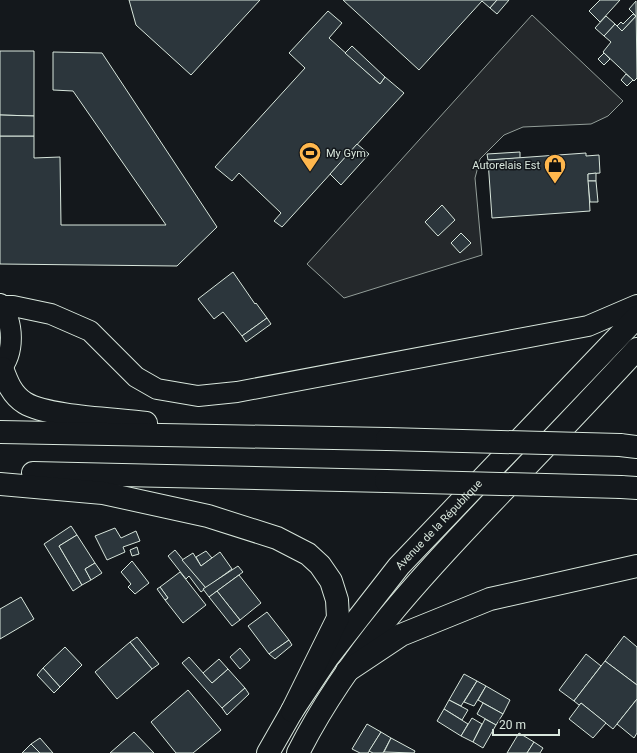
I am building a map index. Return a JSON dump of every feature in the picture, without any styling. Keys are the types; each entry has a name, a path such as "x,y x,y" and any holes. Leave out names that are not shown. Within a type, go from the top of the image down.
{"main road":[{"name":"Avenue de la République","path":"268,753 292,711 328,657 399,566 637,317"},
{"name":"Avenue de la République","path":"298,753 326,700 403,600 446,550 637,349"},
{"path":"1,369 14,394 26,403 50,412 288,438"},
{"path":"0,432 387,439 628,446"},
{"path":"0,473 629,487"},
{"path":"0,484 104,493 208,516 277,538 308,554 320,565 331,581 337,600 338,618 292,711"},
{"path":"347,671 401,635 490,599 637,566"}],"street":[{"path":"1,369 9,353 11,337 8,321 1,305 51,314 90,331 136,378 157,389 198,396 237,392 588,326 637,305"}],"shaded area":[{"path":"532,15 623,101 608,116 591,124 523,127 504,135 480,159 475,178 482,255 344,298 307,264"}],"building":[{"path":"129,0 260,0 191,75 136,25"},
{"path":"343,0 497,0 490,8 482,1 419,70"},
{"path":"497,0 509,0 497,14 490,8"},
{"path":"600,0 620,0 600,22 589,11"},
{"path":"636,1 637,78 634,81 603,52 611,42 604,36 615,24 622,31 636,16 629,9"},
{"path":"328,11 342,23 329,38 380,84 385,77 404,93 282,227 274,221 281,213 239,173 232,181 215,167 305,68 289,53"},
{"path":"633,14 636,16 622,31 617,26 621,22 623,24"},
{"path":"606,16 615,24 604,36 595,28"},
{"path":"352,46 385,77 380,84 345,53"},
{"path":"0,51 34,51 34,116 0,115"},
{"path":"53,52 102,53 217,227 177,266 0,264 0,136 34,136 34,158 60,157 61,225 166,225 73,91 53,90"},
{"path":"604,53 610,59 604,65 598,59"},
{"path":"626,74 633,80 627,86 621,80"},
{"path":"0,115 34,116 34,136 0,136"},
{"path":"357,144 369,154 341,185 330,174"},
{"path":"520,152 520,158 488,160 487,154"},
{"path":"586,153 586,156 599,155 600,173 588,174 590,211 492,218 488,160"},
{"path":"596,173 596,181 588,181 588,174"},
{"path":"588,181 596,181 598,202 590,202"},
{"path":"442,205 455,220 438,236 425,222"},
{"path":"461,233 471,243 460,253 451,243"},
{"path":"233,272 255,304 256,303 267,318 242,336 223,312 214,319 198,299"},
{"path":"267,318 271,324 246,342 242,336"},
{"path":"71,526 77,535 59,546 82,585 73,591 44,544"},
{"path":"115,528 121,538 136,531 140,541 123,547 125,552 107,560 95,536"},
{"path":"77,535 95,563 85,569 91,580 82,585 59,546"},
{"path":"137,547 139,554 132,556 130,550"},
{"path":"175,550 206,588 201,592 189,576 186,579 168,556"},
{"path":"206,551 212,558 201,566 196,557"},
{"path":"220,552 232,569 206,588 182,560 193,553 201,566"},
{"path":"132,561 149,583 135,594 128,587 131,584 121,572"},
{"path":"95,563 102,573 91,580 85,569"},
{"path":"238,566 243,572 209,597 203,589"},
{"path":"180,572 206,605 183,623 165,600 168,598 160,587"},
{"path":"239,575 261,603 240,620 217,591"},
{"path":"160,587 168,598 165,600 157,589"},
{"path":"217,591 240,620 232,626 209,597"},
{"path":"21,597 34,619 0,639 0,609"},
{"path":"267,612 289,640 269,654 248,626"},
{"path":"624,636 637,647 637,685 605,661"},
{"path":"137,637 159,664 152,669 130,642"},
{"path":"289,640 292,645 275,659 269,654"},
{"path":"130,642 152,669 117,699 95,672"},
{"path":"65,647 82,665 60,687 43,668"},
{"path":"240,648 250,660 240,669 230,657"},
{"path":"586,654 601,666 574,701 559,690"},
{"path":"189,657 212,683 228,669 245,688 222,708 182,663"},
{"path":"219,659 228,669 212,683 203,673"},
{"path":"605,661 637,685 637,699 613,729 581,703 579,705 574,701"},
{"path":"43,668 60,687 54,693 37,675"},
{"path":"464,674 477,681 461,706 449,700"},
{"path":"477,681 486,686 474,706 464,702"},
{"path":"486,686 510,700 503,714 478,700"},
{"path":"245,688 249,694 227,715 222,708"},
{"path":"188,690 221,730 193,753 176,753 151,722"},
{"path":"637,699 637,733 634,738 617,724"},
{"path":"449,700 468,710 462,720 444,709"},
{"path":"483,703 503,714 496,725 477,714"},
{"path":"581,703 606,723 593,738 569,719"},
{"path":"444,709 468,724 461,736 437,721"},
{"path":"472,718 482,724 473,742 461,736"},
{"path":"485,719 496,725 483,748 473,742"},
{"path":"367,724 381,732 368,753 360,753 352,749"},
{"path":"134,732 154,753 110,753"},
{"path":"381,732 391,738 383,753 373,753 369,751"},
{"path":"519,733 534,742 527,753 507,753"},
{"path":"40,738 53,753 40,753 31,744"},
{"path":"391,738 415,751 414,753 384,752"},
{"path":"534,742 543,748 540,753 527,753"},
{"path":"31,744 40,753 22,753"}],"place":[{"name":"My Gym","path":"310,172"},
{"name":"Autorelais Est","path":"555,184"}]}
